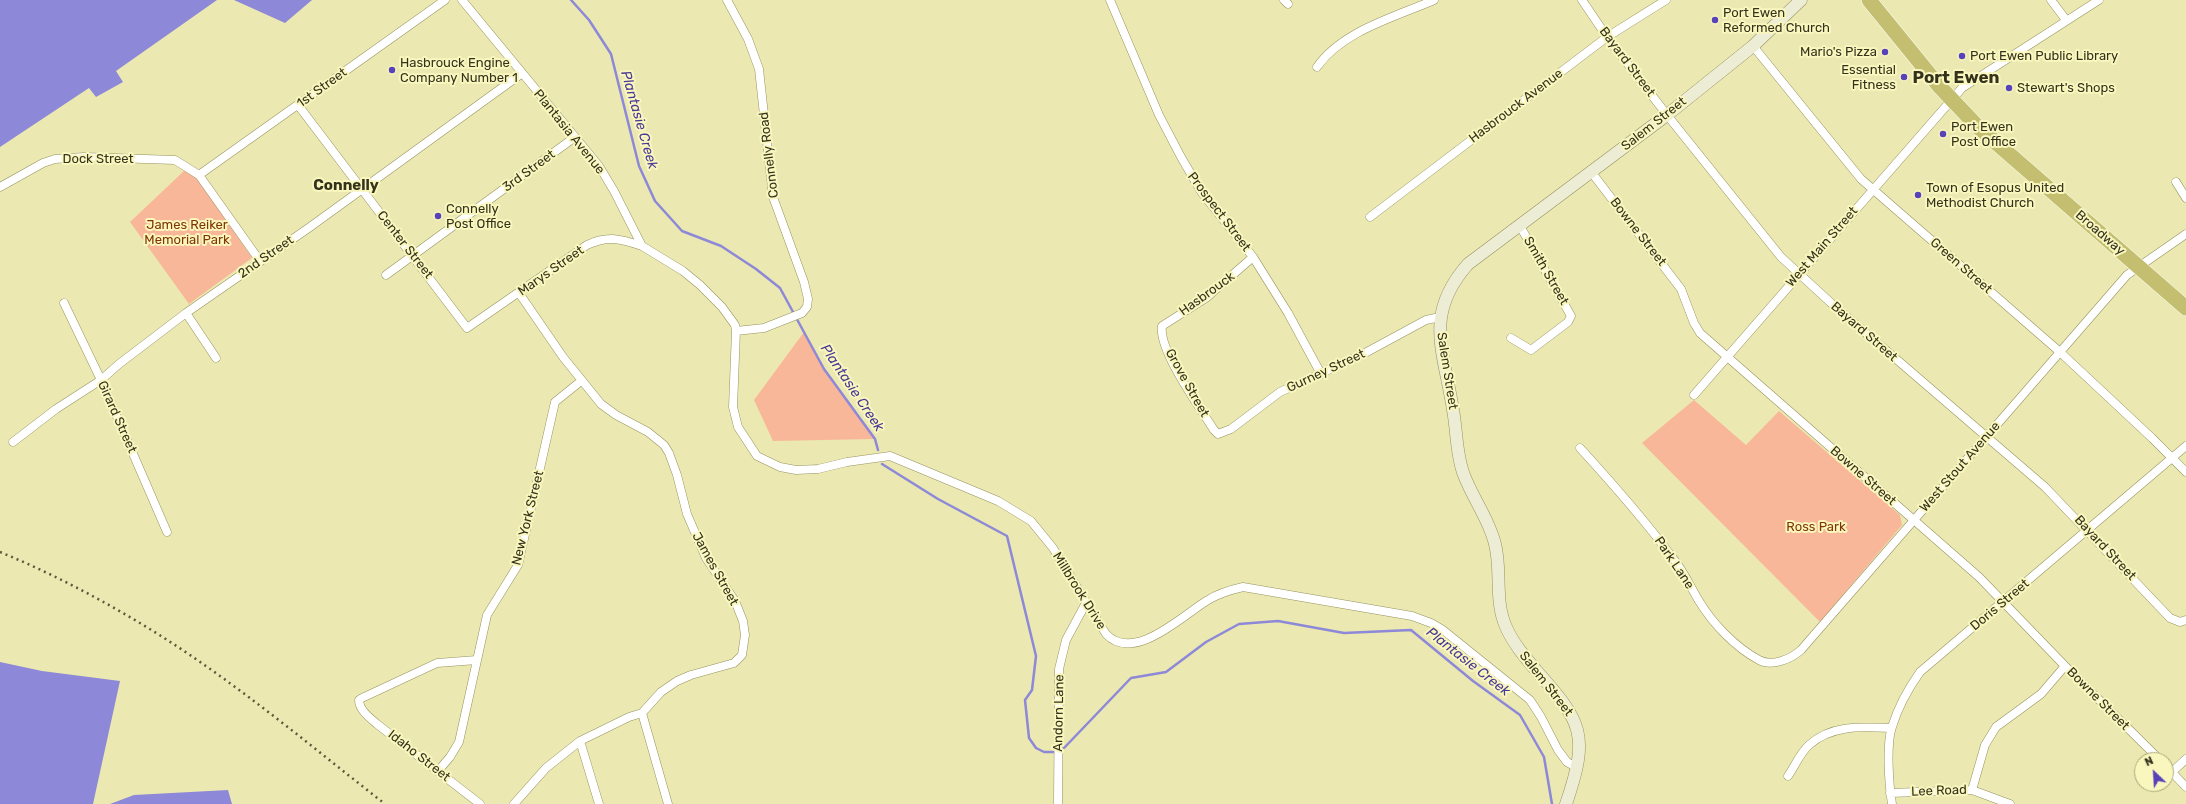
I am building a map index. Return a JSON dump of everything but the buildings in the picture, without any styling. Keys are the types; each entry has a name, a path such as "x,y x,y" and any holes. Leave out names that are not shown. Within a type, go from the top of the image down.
{"highway":[{"name":"Broadway","path":"1868,0 1951,99 1988,137 2186,308"}],"street":[{"name":"1st Street","path":"199,175 445,0"},
{"name":"Plantasia Avenue","path":"462,0 521,74 599,166 614,191 642,246"},
{"name":"Connelly Road","path":"727,0 748,39 759,69 773,198 804,282 808,299 807,307 802,313 764,328 736,331"},
{"name":"Prospect Street","path":"1110,0 1159,115 1181,158 1202,193 1253,257 1288,313 1321,374"},
{"path":"1317,67 1333,48 1350,37 1434,0"},
{"name":"Bayard Street","path":"1582,0 1667,115 1756,229 1780,257 2045,487 2170,618 2180,622 2186,620"},
{"name":"Hasbrouck Avenue","path":"1370,217 1608,37 1666,0"},
{"name":"Salem Street","path":"1566,804 1576,767 1579,735 1572,713 1520,650 1502,616 1498,558 1495,543 1470,490 1460,461 1452,401 1440,338 1440,317 1448,293 1458,276 1481,254 1592,173 1667,115 1753,46 1801,0"},
{"path":"2050,0 2066,20"},
{"name":"West Main Street","path":"1694,395 1872,189 1962,88 2099,0"},
{"name":"Green Street","path":"1753,46 1845,160 1872,189 2060,352 2186,472"},
{"name":"2nd Street","path":"13,442 56,409 101,380 119,364 186,313 521,74"},
{"name":"Center Street","path":"298,105 467,328"},
{"name":"3rd Street","path":"386,275 575,137"},
{"name":"Dock Street","path":"0,187 43,163 56,159 84,157 128,160 176,160 199,175"},
{"name":"Bowne Street","path":"1592,173 1660,258 1681,289 1694,323 1700,332 1913,521 1979,577 2065,666 2152,752"},
{"path":"199,175 260,261"},
{"path":"2176,182 2186,198"},
{"name":"Smith Street","path":"1511,338 1531,350 1568,322 1571,316 1520,226"},
{"name":"West Stout Avenue","path":"1777,662 1788,659 1801,650 2127,275 2186,234"},
{"name":"Marys Street","path":"467,328 587,245 600,239 608,238 628,241 642,246"},
{"path":"642,246 683,271 700,285 722,307 735,326 736,331"},
{"name":"Hasbrouck","path":"1162,329 1164,323 1206,298 1253,257"},
{"name":"James Street","path":"514,804 546,768 580,741 629,717 642,713 661,692 677,680 734,663 742,655 744,648 743,621 736,600 699,545 687,514 674,463 664,445 648,432 616,415 601,404 581,381 519,293"},
{"name":"Girard Street","path":"64,303 101,380 167,532"},
{"path":"186,313 216,358"},
{"name":"Gurney Street","path":"1218,434 1231,429 1274,396 1321,374 1426,320 1440,317"},
{"name":"Grove Street","path":"1162,329 1163,340 1175,368 1218,434"},
{"name":"Millbrook Drive","path":"736,331 733,407 738,427 757,456 780,467 796,470 818,469 847,462 890,456 998,501 1031,521 1053,548 1086,603 1111,639 1126,642 1145,639 1166,630 1217,595 1242,587 1412,616 1443,630 1530,700 1541,717 1558,750 1567,762 1576,767"},
{"name":"New York Street","path":"438,771 450,757 459,742 487,615 518,565 555,402 581,381"},
{"name":"Doris Street","path":"1892,804 1890,793 1891,728 1904,696 1920,672 2088,531 2186,446"},
{"name":"Park Lane","path":"1580,448 1643,518 1675,560 1700,603 1722,631 1736,644 1760,661 1777,662"},
{"name":"Andorn Lane","path":"1058,804 1059,670 1066,640 1086,603"},
{"name":"Idaho Street","path":"477,660 437,663 362,698 360,700 360,705 366,714 377,724 480,804"},
{"path":"1972,790 1985,745 1993,732 2006,718 2040,694 2065,666"},
{"path":"642,713 668,804"},
{"path":"1788,776 1809,746 1830,733 1855,726 1891,728"},
{"path":"580,741 600,804"},
{"path":"2174,766 2186,759"},
{"path":"2174,774 2186,787"},
{"name":"Lee Road","path":"1890,793 1972,790 2010,804"}],"green space":[{"name":"James Reiker Memorial Park","path":"185,170 198,179 252,258 189,304 130,222"},
{"path":"804,332 824,369 875,439 773,441 754,400"},
{"name":"Ross Park","path":"1694,400 1746,445 1779,411 1900,515 1902,525 1820,622 1642,443"}],"shaded area":[{"path":"0,0 217,0 116,71 123,82 96,97 89,88 0,147"},
{"path":"234,0 312,0 285,23"},
{"path":"0,662 42,671 120,681 93,804 0,804"},
{"path":"228,790 232,804 110,804 134,795"}],"waterway":[{"name":"Plantasie Creek","path":"571,0 589,20 611,54 639,166 655,201 682,231 721,246 756,269 780,288 824,369 875,439 878,450"},
{"name":"Plantasie Creek","path":"882,464 938,499 1007,536 1036,656 1032,690 1025,700 1029,738 1036,748 1044,752 1053,752"},
{"name":"Plantasie Creek","path":"1064,748 1131,678 1166,672 1206,642 1239,624 1278,621 1344,633 1411,630 1473,681 1520,715 1544,757 1552,804"}],"railway":[{"path":"0,552 42,570 161,636 219,675 385,804"}],"place":[{"name":"Port Ewen Reformed Church","path":"1715,20"},
{"name":"Mario's Pizza","path":"1885,52"},
{"name":"Port Ewen Public Library","path":"1962,56"},
{"name":"Hasbrouck Engine Company Number 1","path":"392,70"},
{"name":"Essential Fitness","path":"1904,77"},
{"name":"Stewart's Shops","path":"2009,88"},
{"name":"Port Ewen Post Office","path":"1943,134"},
{"name":"Town of Esopus United Methodist Church","path":"1918,195"},
{"name":"Connelly Post Office","path":"438,216"}],"district":[{"name":"Port Ewen","path":"1956,78"},
{"name":"Connelly","path":"346,186"}]}
